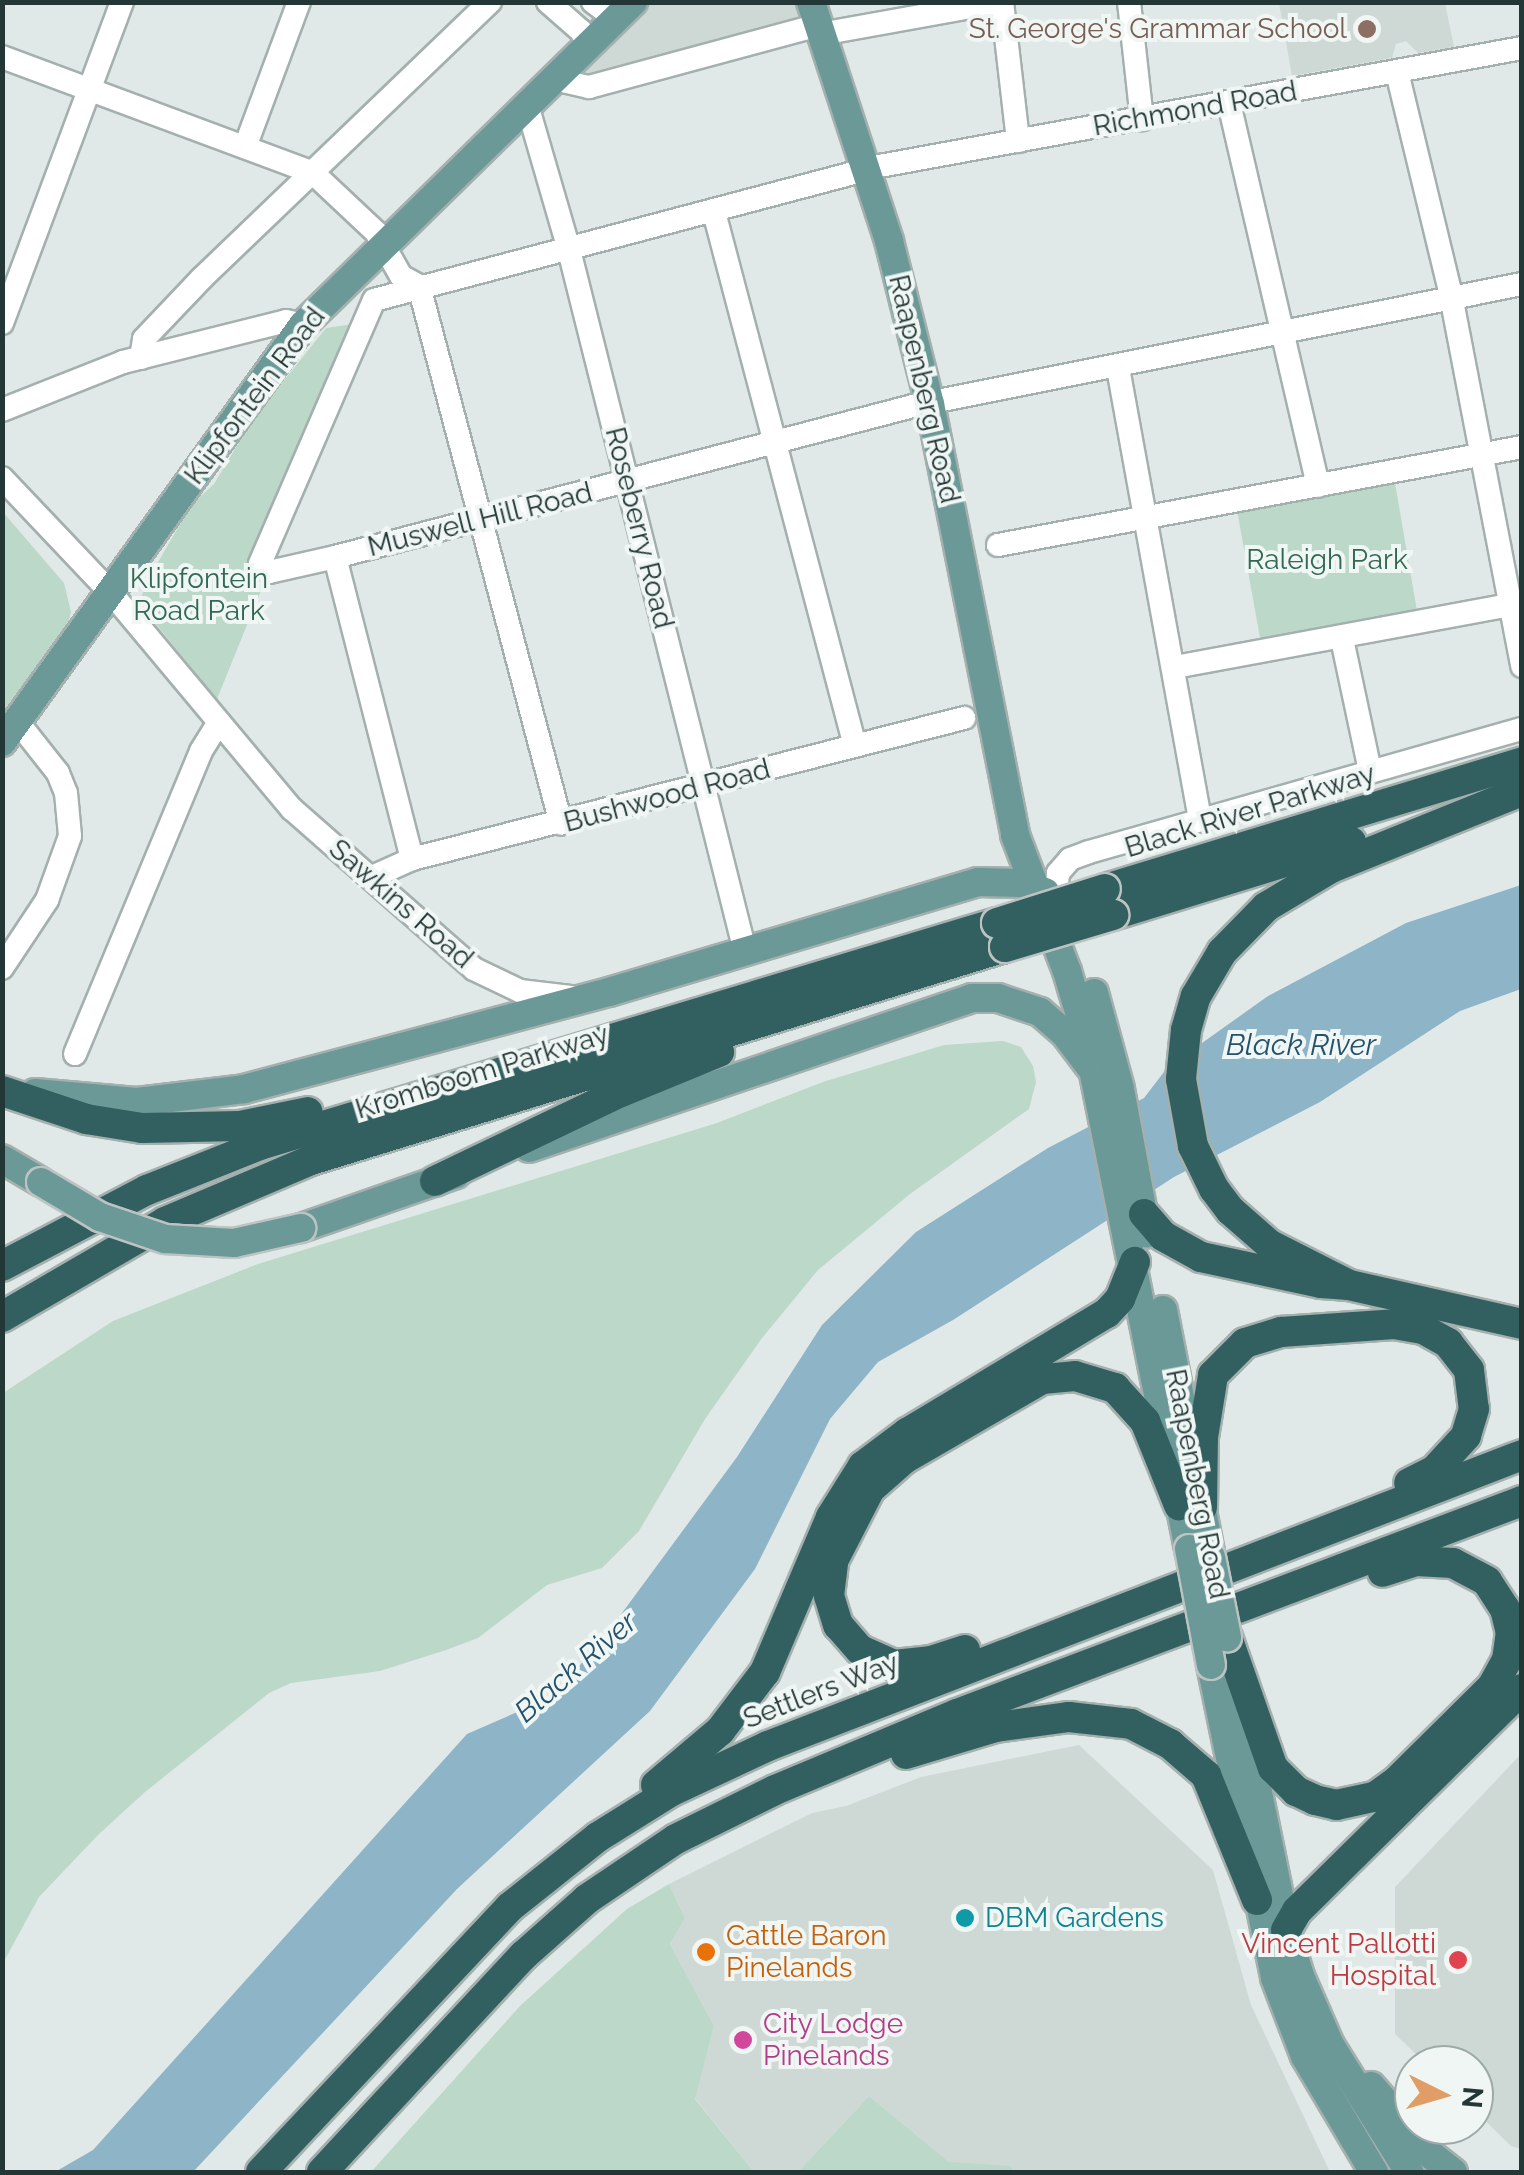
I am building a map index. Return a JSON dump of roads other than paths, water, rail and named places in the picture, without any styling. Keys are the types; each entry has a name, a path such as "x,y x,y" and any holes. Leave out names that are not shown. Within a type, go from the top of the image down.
{"highway":[{"name":"Black River Parkway","path":"1001,935 1522,762"},
{"name":"Black River Parkway","path":"1109,902 1522,791"},
{"path":"1350,1284 1270,1245 1230,1210 1214,1189 1192,1146 1181,1079 1186,1030 1196,996 1222,952 1266,906 1331,868 1522,791"},
{"name":"Kromboom Parkway","path":"2,1317 132,1239 286,1170 894,982 1001,935"},
{"name":"Kromboom Parkway","path":"2,1266 111,1207 222,1159 530,1062 1001,935"},
{"path":"435,1181 621,1092 894,982"},
{"path":"2,1088 86,1119 142,1128 195,1130 240,1126 530,1062"},
{"path":"1137,1214 1163,1236 1202,1257 1320,1283 1350,1284 1522,1324"},
{"path":"618,1823 662,1779 720,1732 765,1672 830,1516 864,1466 907,1433 1107,1313 1120,1299 1135,1262"},
{"path":"1194,1522 1209,1390 1213,1376 1245,1343 1281,1332 1394,1324 1423,1328 1448,1342 1469,1370 1474,1408 1466,1436 1435,1470 1352,1520"},
{"path":"1150,1600 1085,1608 932,1661 894,1664 860,1650 838,1625 829,1596 833,1561 870,1489 904,1459 1042,1379 1075,1376 1096,1380 1122,1394 1145,1422 1194,1522"},
{"name":"Settlers Way","path":"261,2172 490,1926 553,1870 618,1823 742,1756 1522,1454"},
{"path":"322,2172 504,1974 564,1918 664,1846 775,1790 1146,1642 1522,1501"},
{"path":"1146,1642 1242,1620 1416,1562 1453,1563 1487,1581 1504,1608 1511,1633 1507,1660 1479,1700 1397,1781 1375,1796 1336,1805 1296,1790 1273,1768 1226,1655"},
{"path":"1286,1930 1297,1911 1522,1689"},
{"path":"775,1790 855,1772 996,1727 1069,1717 1132,1724 1170,1744 1206,1775 1257,1900"}],"main road":[{"name":"Klipfontein Road","path":"7,733 112,594 303,325 625,11"},
{"name":"Raapenberg Road","path":"817,21 868,170 930,404 1008,783 1015,834 1095,996 1112,1107 1137,1214 1194,1522"},
{"name":"Raapenberg Road","path":"1008,783 1072,986 1095,1076 1112,1107"},
{"path":"978,882 1008,859 1015,834"},
{"name":"Sawkins Road","path":"610,992 978,882 1044,892"},
{"path":"2,1088 47,1096 138,1102 204,1097 610,992"},
{"path":"2,1159 100,1218 165,1239 234,1243 302,1228 972,998 998,998 1040,1012 1066,1035 1095,1076"},
{"name":"Raapenberg Road","path":"1137,1214 1135,1262 1286,1930 1321,2028 1408,2172"},
{"name":"Raapenberg Road","path":"1226,1655 1257,1900 1289,2020 1336,2112 1374,2172"},
{"path":"1321,2028 1431,2155 1453,2172"}],"street":[{"path":"2,322 122,2"},
{"path":"246,147 299,2"},
{"path":"142,358 144,339 490,2"},
{"path":"548,2 581,31 590,46"},
{"path":"593,2 625,11"},
{"path":"554,79 590,87 817,21 1001,2 1018,141"},
{"path":"1129,2 1142,119"},
{"name":"Richmond Road","path":"262,570 261,557 374,300 868,170 1522,48"},
{"path":"2,56 312,172 384,244 401,276 419,286 561,824"},
{"path":"1398,72 1516,604 1522,666"},
{"path":"1229,104 1318,486"},
{"name":"Roseberry Road","path":"527,105 569,250 746,951"},
{"path":"714,212 855,746"},
{"name":"Muswell Hill Road","path":"262,570 335,558 930,404 1522,284"},
{"path":"2,410 142,358 279,323 303,325"},
{"path":"1118,368 1200,818"},
{"path":"998,545 1522,447"},
{"name":"Sawkins Road","path":"2,478 112,594 276,793 488,978 546,996 610,992"},
{"path":"335,558 412,859"},
{"path":"1175,668 1516,604"},
{"path":"1342,639 1370,771"},
{"name":"Bushwood Road","path":"372,877 412,859 964,718"},
{"path":"75,1054 202,752 218,724"},
{"path":"1044,892 1070,859 1089,852 1522,729"},
{"path":"2,968 47,900 70,836 66,793 58,774 7,733"}],"water":[{"name":"Black River","path":"1521,885 1521,989 1460,1011 1320,1102 1174,1177 953,1320 878,1362 830,1419 755,1569 650,1711 457,1889 193,2172 55,2172 93,2150 467,1734 554,1696 611,1628 737,1457 822,1325 916,1232 1048,1148 1144,1098 1167,1068 1268,996 1406,923"}],"place":[{"name":"St. George's Grammar School","path":"1367,29"},
{"name":"DBM Gardens","path":"965,1918"},
{"name":"Cattle Baron Pinelands","path":"706,1952"},
{"name":"Vincent Pallotti Hospital","path":"1458,1960"},
{"name":"City Lodge Pinelands","path":"743,2040"}],"park label":[{"name":"Raleigh Park","path":"1327,560"},
{"name":"Klipfontein Road Park","path":"199,595"}]}
